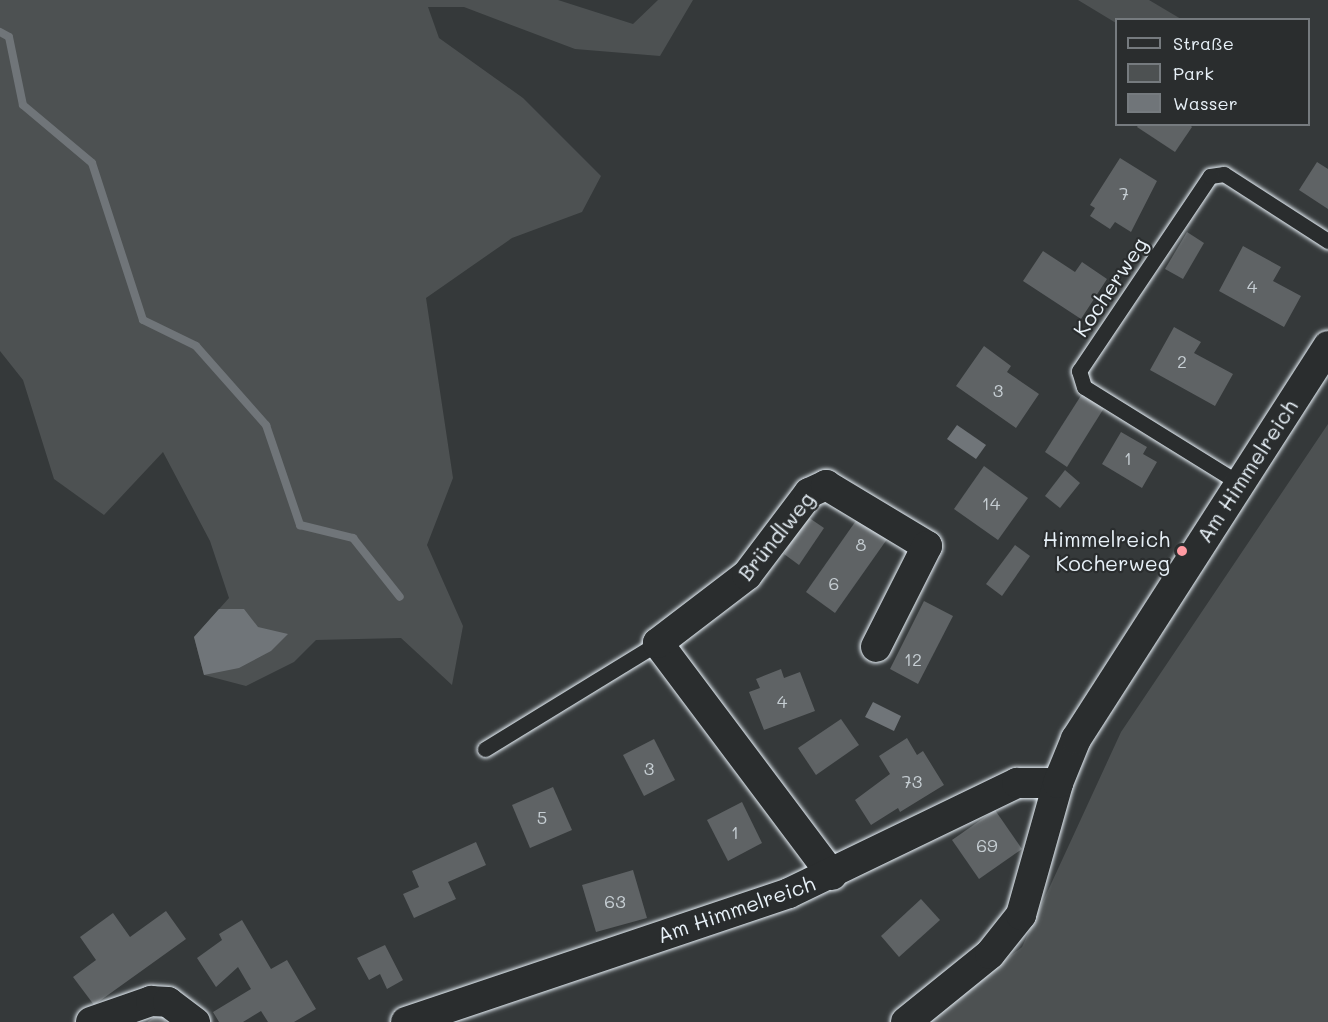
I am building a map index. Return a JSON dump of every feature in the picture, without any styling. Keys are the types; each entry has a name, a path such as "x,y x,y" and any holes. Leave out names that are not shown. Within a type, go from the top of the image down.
{"street":[{"name":"Am Himmelreich","path":"906,1022 990,954 1016,923 1030,894 1058,783 1076,739 1328,346"},
{"name":"Bründlweg","path":"658,643 747,575 809,493 826,484 927,546 876,647"},
{"path":"658,643 832,875"},
{"name":"Am Himmelreich","path":"405,1022 789,893 832,875 1017,783 1058,783"},
{"path":"91,1022 151,1001 168,1002 195,1022"}],"lane":[{"name":"Kocherweg","path":"1239,483 1084,387 1079,371 1210,176 1224,174 1328,241"},
{"path":"485,749 658,643"}],"green space":[{"path":"0,0 558,0 633,24 658,0 693,0 660,56 575,49 464,7 428,7 439,38 523,98 601,176 582,212 512,238 426,298 453,478 427,545 463,626 452,685 401,638 316,640 294,662 246,686 204,675 194,637 229,598 210,541 163,452 104,515 54,479 23,380 0,351"},
{"path":"1078,0 1149,0 1179,18 1115,18 1115,22"},
{"path":"1328,424 1328,1022 925,1022 1022,947 1121,732"}],"water":[{"path":"957,425 986,445 976,459 947,439"},
{"path":"219,609 244,609 258,627 288,634 271,651 239,668 204,675 194,637"},
{"path":"873,702 901,716 894,731 865,717"}],"building":[{"path":"1191,126 1192,127 1175,152 1137,127"},
{"path":"1120,158 1157,181 1131,232 1115,222 1110,229 1090,216 1095,208 1090,205"},
{"path":"1317,162 1328,169 1328,209 1299,190"},
{"path":"1187,232 1204,243 1183,279 1165,269"},
{"path":"1243,246 1281,267 1273,281 1301,296 1284,327 1219,291"},
{"path":"1043,251 1075,272 1082,262 1107,279 1081,319 1023,281"},
{"path":"1174,327 1201,342 1194,353 1233,374 1215,406 1150,370"},
{"path":"984,346 1011,366 1007,372 1039,394 1016,428 956,386"},
{"path":"1082,394 1104,408 1067,467 1045,452"},
{"path":"1121,432 1147,447 1143,454 1157,462 1142,488 1102,464"},
{"path":"984,466 1028,498 998,540 954,509"},
{"path":"1065,470 1080,483 1060,508 1045,496"},
{"path":"805,515 824,528 799,565 784,554"},
{"path":"860,515 890,535 835,613 806,592"},
{"path":"1015,545 1030,556 1002,596 986,584"},
{"path":"924,601 953,616 918,684 890,669"},
{"path":"781,669 784,678 800,672 815,711 764,730 749,692 760,688 756,679"},
{"path":"841,719 859,745 816,775 798,748"},
{"path":"907,738 917,755 923,751 944,785 900,812 898,808 871,825 855,800 890,774 879,756"},
{"path":"654,739 675,780 644,796 623,755"},
{"path":"553,787 572,830 530,848 512,805"},
{"path":"742,802 762,843 728,861 707,820"},
{"path":"995,810 1022,849 979,879 952,840"},
{"path":"476,842 486,865 448,882 456,899 414,918 403,894 419,887 412,871"},
{"path":"633,870 647,918 596,932 582,885"},
{"path":"921,899 940,920 899,957 881,936"},
{"path":"166,911 186,939 94,1005 73,977 96,960 80,937 113,913 130,937"},
{"path":"242,920 271,969 287,960 316,1009 294,1022 268,1022 261,1011 243,1022 219,1022 213,1012 251,989 238,967 216,987 197,958 222,940 219,934"},
{"path":"385,945 403,980 387,989 380,974 369,980 357,958"},
{"path":"161,1013 166,1022 147,1022"}],"waterway":[{"path":"0,32 9,37 23,105 92,163 143,320 196,346 266,425 300,525 353,538 400,597"}],"place":[{"name":"Himmelreich Kocherweg","path":"1182,551"}]}
